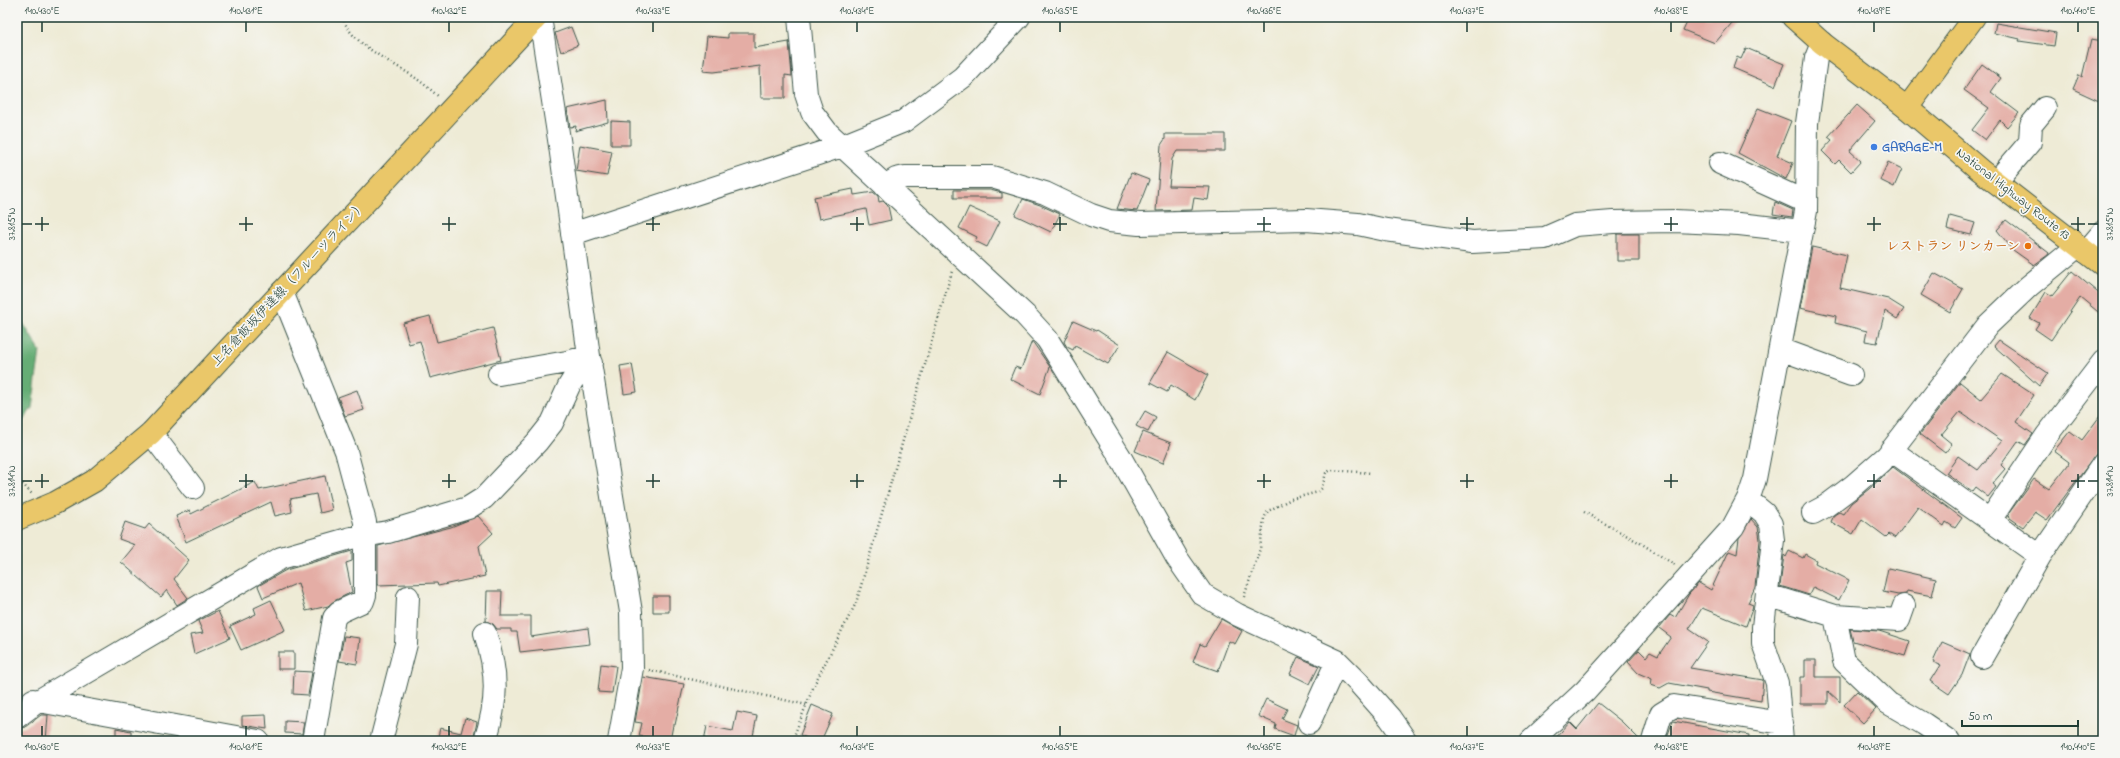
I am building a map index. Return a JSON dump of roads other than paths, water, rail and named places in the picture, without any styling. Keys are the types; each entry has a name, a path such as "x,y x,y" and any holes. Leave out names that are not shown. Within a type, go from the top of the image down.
{"main road":[{"name":"上名倉飯坂伊達線（フルーツライン）","path":"17,519 55,503 94,481 151,433 538,17"},
{"path":"1907,108 1974,17"},
{"name":"National Highway Route 13","path":"1809,27 1996,182 2089,254"}],"street":[{"path":"538,17 590,359 632,612 632,668 619,741"},
{"path":"799,17 806,94 812,112 827,132 1025,315 1047,339 1119,456 1192,581 1208,598 1238,614 1337,661 1358,682 1406,741"},
{"path":"572,234 842,146 904,121 927,106 963,77 1019,17"},
{"path":"1531,741 1585,691 1690,576 1733,526 1748,500 1755,479 1802,231 1806,202 1807,123 1816,58 1809,27"},
{"path":"1996,182 2030,142 2030,125 2045,108"},
{"path":"1720,163 1806,202"},
{"path":"885,186 896,179 905,177 983,176 1021,184 1091,215 1114,222 1165,224 1306,220 1358,224 1386,230 1472,242 1545,238 1575,225 1613,222 1675,221 1739,224 1802,231"},
{"path":"1812,513 1826,506 1854,485 1891,450 1988,325 2029,286 2089,254 2103,232"},
{"path":"282,292 346,451 365,522 365,594 363,601 339,612 334,618 313,741"},
{"path":"1780,349 1851,375"},
{"path":"499,374 590,359"},
{"path":"17,717 28,700 280,558 344,539 388,532 468,508 484,498 537,442 552,423 569,386 582,365 590,359"},
{"path":"1990,520 2047,435 2103,362"},
{"path":"151,433 193,488"},
{"path":"1891,450 2040,556"},
{"path":"1982,657 2040,556 2103,464"},
{"path":"1653,741 1661,714 1674,706 1782,732 1777,683 1764,643 1763,627 1773,540 1771,524 1764,513 1748,500"},
{"path":"1766,595 1835,616 1893,621 1899,620 1904,606"},
{"path":"381,741 406,644 408,597"},
{"path":"1835,616 1844,661 1888,703 1924,724 1949,741"},
{"path":"485,632 495,666 496,698 486,741"},
{"path":"1309,723 1337,661"},
{"path":"28,700 258,741"}],"place":[{"name":"GARAGE-M","path":"1874,147"},
{"name":"レストラン リンカーン","path":"2028,246"}]}
